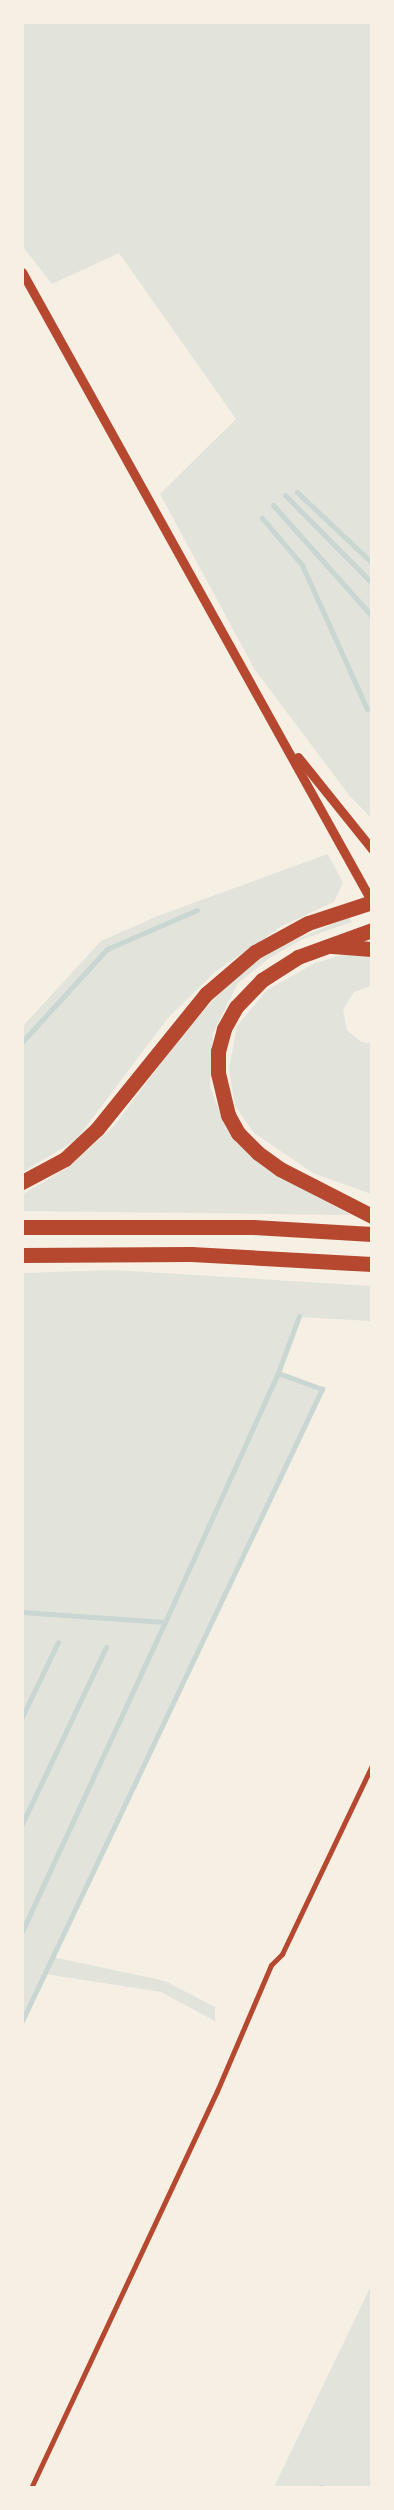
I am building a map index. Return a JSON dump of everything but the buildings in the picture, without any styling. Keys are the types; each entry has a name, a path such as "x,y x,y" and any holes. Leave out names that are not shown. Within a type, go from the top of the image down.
{"highway":[{"path":"22,1182 65,1159 97,1129 206,994 255,952 308,923 372,902"},
{"path":"372,930 298,956 262,980 236,1007 218,1051 221,1095 238,1133 258,1153 280,1169 372,1216"},
{"path":"323,946 372,949"},
{"path":"22,1227 253,1227 372,1234"},
{"path":"22,1255 191,1254 372,1264"}],"street":[{"path":"22,272 229,648 285,741 372,902"},
{"path":"285,741 372,849"},
{"path":"30,2488 217,2091 271,1965 282,1954 372,1765"}],"shaded area":[{"path":"23,22 371,23 371,818 349,795 255,670 160,494 236,419 119,253 52,284 23,247"},
{"path":"328,854 343,883 334,902 282,926 215,972 168,1018 76,1140 23,1172 22,1027 101,941 160,915"},
{"path":"349,917 352,922 303,939 271,957 238,983 213,1033 210,1086 226,1129 271,1172 351,1215 23,1211 23,1194 70,1166 114,1126 182,1035 232,979 276,948"},
{"path":"360,950 371,954 371,986 354,992 343,1010 347,1030 361,1042 371,1043 371,1194 313,1173 254,1133 235,1106 229,1069 237,1026 267,990 315,963"},
{"path":"113,1270 371,1286 371,1321 298,1317 278,1373 322,1389 53,1957 165,1981 215,2007 215,2021 161,1992 45,1974 23,2021 23,1273"},
{"path":"371,2286 371,2487 274,2487"}],"waterway":[{"path":"297,492 372,563"},
{"path":"285,495 372,583"},
{"path":"273,505 372,616"},
{"path":"262,518 302,565 367,709"},
{"path":"22,1042 107,949 197,910"},
{"path":"22,2021 322,1389 278,1373 299,1316"},
{"path":"165,1622 278,1373"},
{"path":"22,1612 165,1622 22,1931"},
{"path":"22,1717 58,1642"},
{"path":"22,1824 106,1647"}]}
